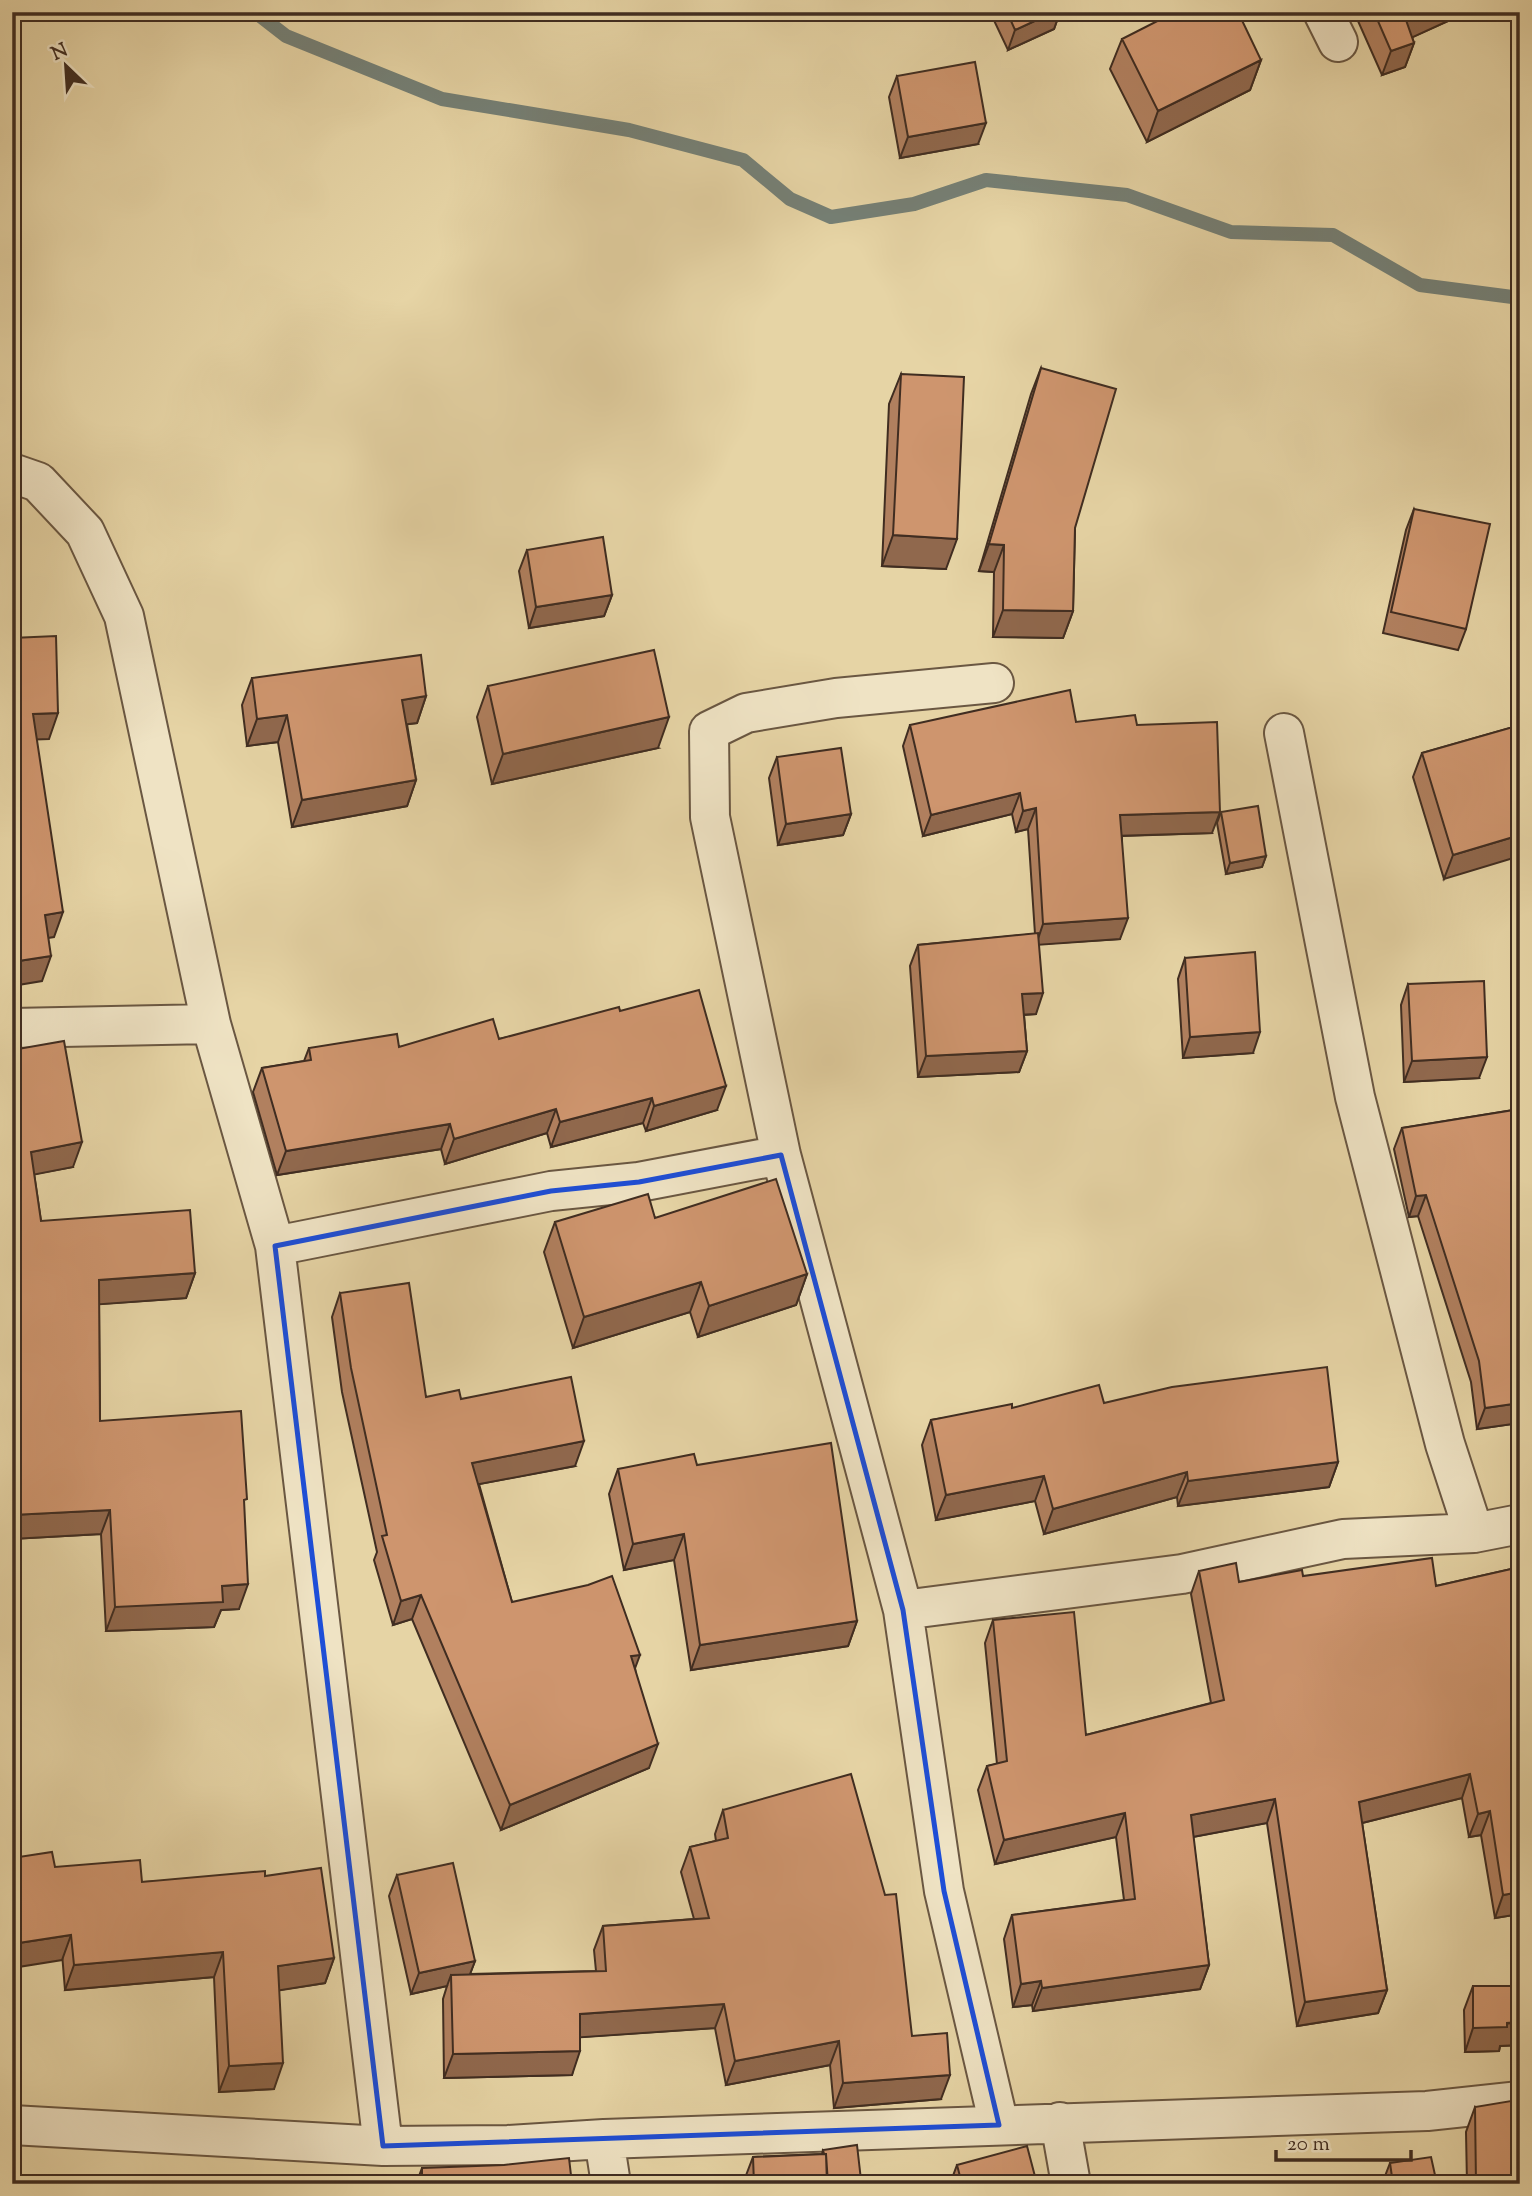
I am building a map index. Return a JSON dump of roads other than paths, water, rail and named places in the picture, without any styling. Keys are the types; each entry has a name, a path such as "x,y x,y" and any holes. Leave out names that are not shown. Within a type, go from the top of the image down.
{"street":[{"path":"12,473 38,482 85,532 124,616 211,1024 275,1246 383,2146"},
{"path":"994,683 823,700 746,713 709,731 710,817 781,1156 903,1610 944,1891 999,2125"},
{"path":"1284,733 1355,1097 1445,1444 1474,1533"},
{"path":"12,1028 211,1024"},
{"path":"275,1246 551,1191 639,1182 781,1156"},
{"path":"903,1610 1182,1574 1343,1539 1474,1533 1520,1524"},
{"path":"12,2125 383,2146 508,2145 1060,2122 1427,2111 1520,2101"},
{"path":"1060,2122 1071,2184"},
{"path":"604,2139 611,2184"}],"waterway":[{"path":"255,12 286,36 442,99 629,130 743,160 790,199 831,217 914,204 986,180 1127,195 1231,232 1333,235 1420,285 1520,298"}]}
